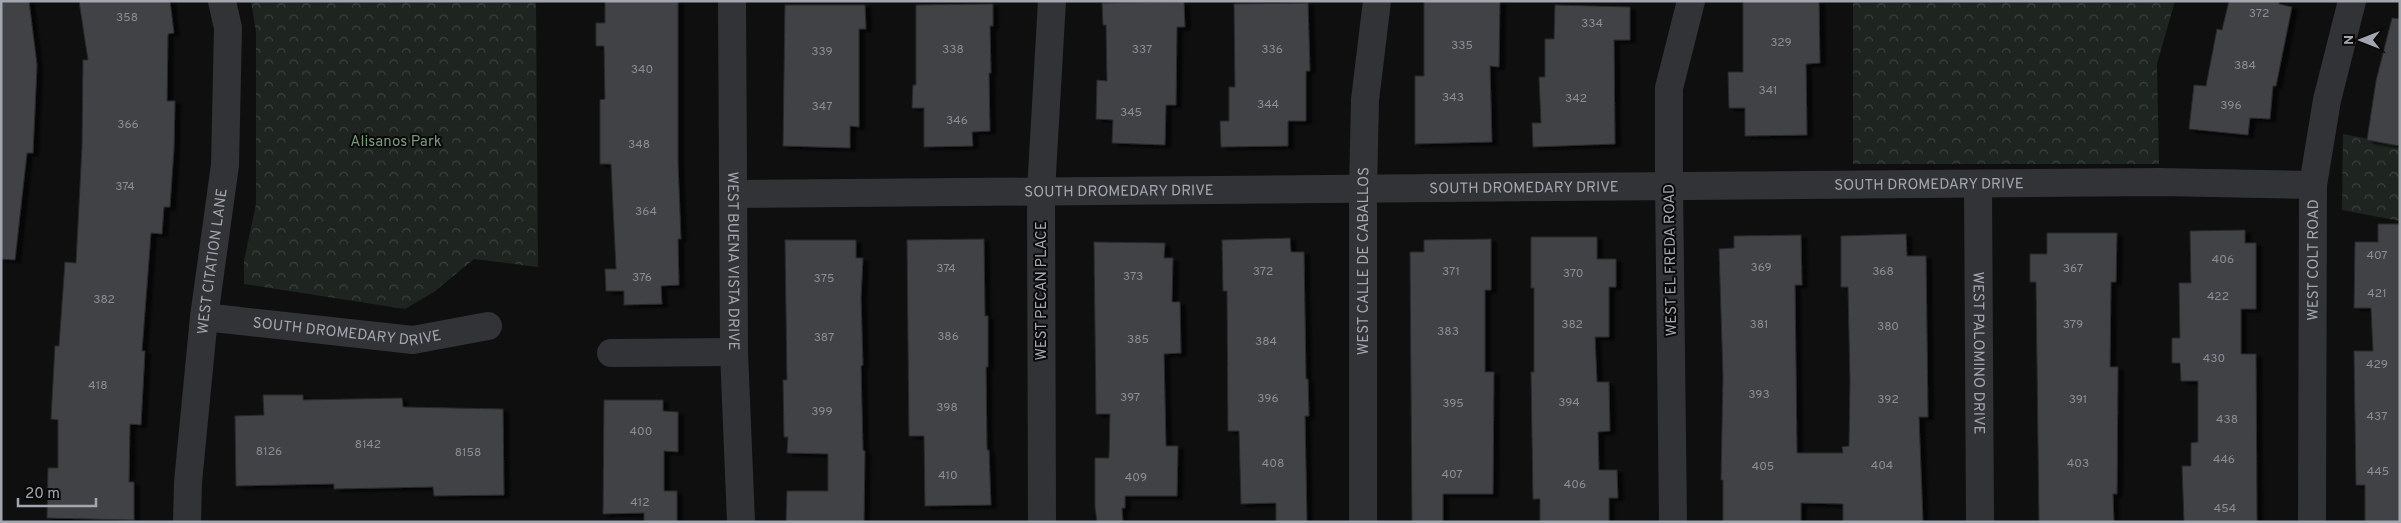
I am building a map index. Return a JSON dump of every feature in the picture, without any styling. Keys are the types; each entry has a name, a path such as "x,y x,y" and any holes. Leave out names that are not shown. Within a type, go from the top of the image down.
{"street":[{"name":"WEST CITATION LANE","path":"187,522 188,482 204,317 225,165 228,28 222,1"},
{"name":"WEST BUENA VISTA DRIVE","path":"732,1 734,352 741,522"},
{"name":"WEST PECAN PLACE","path":"1042,522 1041,192 1052,1"},
{"name":"WEST CALLE DE CABALLOS","path":"1363,522 1362,189 1365,100 1377,1"},
{"name":"WEST EL FREDA ROAD","path":"1674,522 1669,186 1670,88 1691,1"},
{"name":"WEST COLT ROAD","path":"2312,522 2313,185 2327,100 2352,1"},
{"name":"SOUTH DROMEDARY DRIVE","path":"734,194 2160,182 2313,185"},
{"name":"WEST PALOMINO DRIVE","path":"1978,184 1980,522"},
{"name":"SOUTH DROMEDARY DRIVE","path":"204,317 413,340 488,326"},
{"path":"611,353 734,352"}],"green space":[{"name":"Alisanos Park","path":"251,1 536,1 538,267 474,259 434,292 405,309 244,284 244,261 256,204 256,32"},
{"path":"1853,1 2175,1 2157,64 2159,164 1853,164"},
{"path":"2343,134 2400,145 2400,221 2342,210"}],"building":[{"path":"1,1 29,1 37,65 33,153 27,153 15,260 1,259"},
{"path":"79,1 170,1 174,33 168,34 167,101 175,101 170,207 164,207 162,234 151,233 142,351 145,351 141,425 130,424 129,482 134,482 134,520 47,518 48,468 58,468 58,420 51,419 55,346 59,346 65,262 76,263 82,147 83,60 88,60"},
{"path":"605,1 678,1 678,163 681,239 678,239 679,285 661,286 662,304 624,305 624,291 606,291 605,269 616,269 611,164 600,164 600,100 605,99 604,46 596,46 596,23 605,23"},
{"path":"1424,1 1500,1 1499,67 1490,66 1492,142 1415,144 1415,76 1424,76"},
{"path":"1743,1 1819,1 1820,63 1806,64 1807,135 1745,136 1745,108 1729,108 1728,72 1743,72"},
{"path":"2229,1 2279,1 2279,4 2292,7 2276,86 2273,86 2270,119 2250,118 2248,135 2189,129 2194,85 2206,86 2217,29 2222,30"},
{"path":"1184,2 1185,27 1177,27 1176,105 1166,105 1165,145 1112,143 1113,120 1096,119 1097,80 1107,81 1106,25 1103,25 1102,3"},
{"path":"1308,3 1310,71 1306,71 1306,121 1288,121 1288,146 1221,147 1220,121 1229,121 1229,87 1235,87 1234,4"},
{"path":"993,4 993,26 990,26 990,131 972,132 973,146 924,147 924,108 912,108 913,85 916,85 916,5"},
{"path":"785,5 865,5 866,29 859,29 859,127 850,126 850,148 783,146"},
{"path":"1555,5 1630,7 1630,40 1614,40 1615,144 1533,147 1532,123 1541,123 1539,77 1545,77 1545,39 1554,39"},
{"path":"2392,18 2400,19 2400,146 2367,140 2376,81"},
{"path":"2378,224 2400,224 2400,522 2365,522 2365,485 2356,485 2354,351 2373,351 2371,308 2354,308 2355,242 2378,242"},
{"path":"2245,230 2245,243 2256,243 2256,309 2241,309 2241,354 2256,354 2257,522 2184,522 2182,466 2191,466 2191,443 2198,442 2198,381 2181,381 2180,363 2172,363 2172,338 2180,338 2179,283 2191,283 2190,231"},
{"path":"2047,233 2117,233 2116,282 2111,282 2110,367 2118,367 2117,494 2113,494 2114,522 2039,522 2036,282 2030,282 2030,254 2047,254"},
{"path":"1906,234 1907,256 1926,256 1928,417 1919,417 1923,522 1843,522 1843,504 1801,503 1801,522 1723,522 1723,480 1721,480 1723,376 1719,249 1734,248 1734,236 1801,235 1802,285 1795,285 1797,453 1843,453 1842,447 1849,446 1850,381 1848,287 1841,287 1841,236"},
{"path":"1531,237 1597,237 1597,259 1616,259 1616,287 1609,287 1609,337 1595,337 1597,382 1609,382 1610,431 1598,432 1599,470 1617,470 1618,498 1609,498 1609,522 1540,522 1540,499 1533,499 1531,372 1534,372 1534,288 1531,288"},
{"path":"1290,238 1291,252 1304,252 1306,379 1308,379 1309,416 1305,416 1307,522 1276,522 1276,503 1241,504 1239,431 1228,431 1227,291 1223,291 1222,240"},
{"path":"984,239 985,316 988,316 988,367 986,367 987,450 989,450 991,505 925,506 924,436 909,436 907,240"},
{"path":"1491,239 1491,290 1485,290 1485,372 1494,372 1493,494 1443,494 1443,522 1412,522 1410,252 1424,252 1424,240"},
{"path":"785,240 856,240 856,258 863,258 861,298 863,365 861,366 863,450 865,451 864,522 786,522 787,491 828,491 828,454 787,453 788,437 784,437 783,380 787,380"},
{"path":"1094,242 1165,243 1164,258 1173,258 1172,302 1180,302 1181,353 1164,354 1166,446 1178,446 1177,496 1125,496 1125,508 1122,508 1123,522 1097,522 1095,507 1095,458 1109,458 1110,414 1096,414"},
{"path":"263,395 303,395 303,400 402,398 403,407 503,409 504,495 434,496 433,487 334,489 334,484 236,486 235,416 264,415"},
{"path":"604,400 663,400 663,411 678,412 678,452 664,451 664,491 677,491 677,522 644,522 644,513 603,514"}]}
